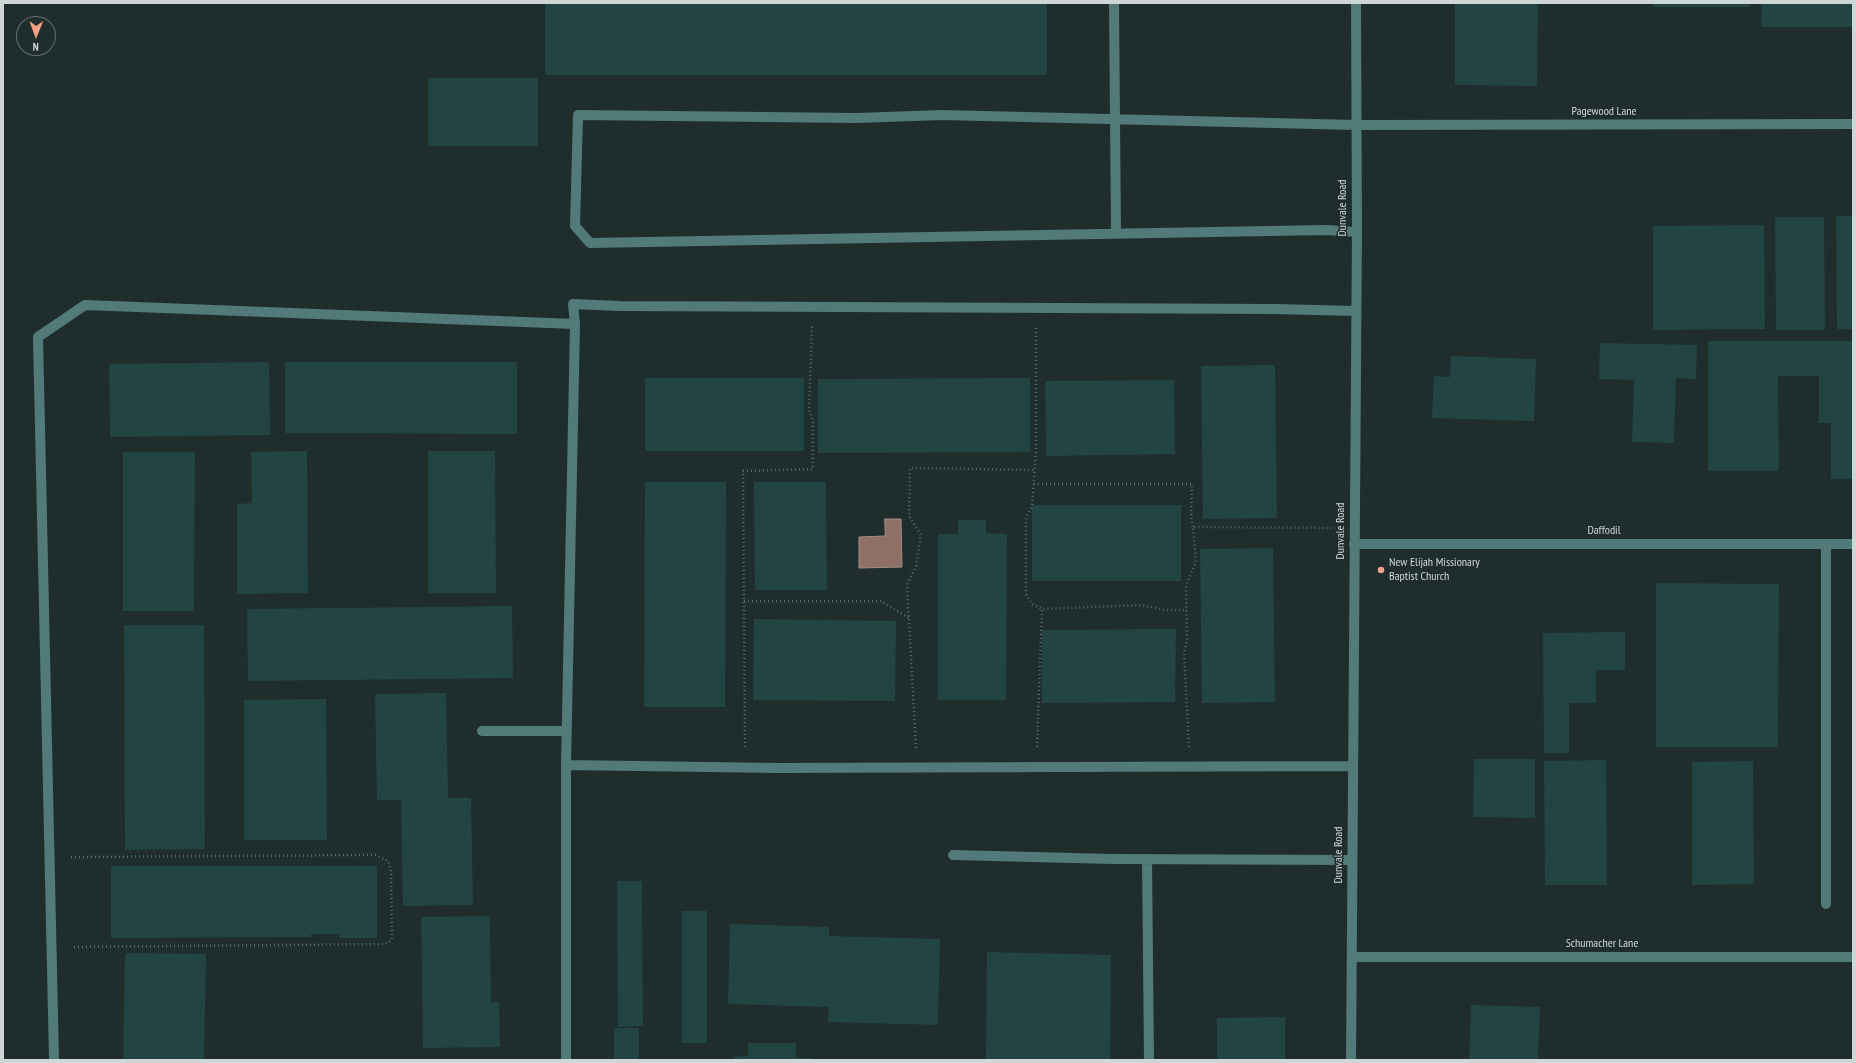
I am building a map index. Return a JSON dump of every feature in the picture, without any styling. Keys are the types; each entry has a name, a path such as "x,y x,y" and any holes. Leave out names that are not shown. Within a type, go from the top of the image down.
{"street":[{"path":"1114,3 1116,234 1326,230 1357,232"},
{"name":"Dunvale Road","path":"1352,1060 1355,311 1357,232 1356,3"},
{"name":"Pagewood Lane","path":"1116,234 590,243 575,226 578,115 857,118 942,115 1356,125 1853,124"},
{"path":"566,1060 566,765 575,324 573,304 620,306 1268,309 1355,311"},
{"path":"54,1060 38,337 85,305 575,324"},
{"name":"Daffodil","path":"1354,544 1853,544"},
{"path":"1826,544 1826,904"},
{"path":"482,731 567,731"},
{"path":"566,765 745,768 1190,768 1353,766"},
{"path":"953,856 1352,860"},
{"path":"1147,859 1149,1060"},
{"name":"Schumacher Lane","path":"1352,957 1853,956"}],"path":[{"path":"745,768 743,471 813,469 813,421 809,410 812,307"},
{"path":"1037,308 1035,470 1032,507 1026,516 1026,594 1032,604 1042,609 1142,605 1165,610 1187,610"},
{"path":"918,767 907,585 916,566 921,535 909,516 910,468 1035,470"},
{"path":"1034,484 1192,484 1191,515 1196,562 1186,586 1187,639 1184,654 1190,768"},
{"path":"1193,527 1354,528"},
{"path":"744,601 881,601 909,618"},
{"path":"1036,767 1042,609"},
{"path":"49,857 376,855 388,861 391,870 392,940 385,944 51,948"}],"shaded area":[{"path":"885,519 901,519 902,567 859,568 859,537 885,536"}],"building":[{"path":"545,3 1047,3 1047,75 545,75"},
{"path":"1455,3 1538,3 1537,86 1455,85"},
{"path":"1653,3 1750,3 1750,7 1653,7"},
{"path":"1762,3 1853,3 1853,27 1761,27"},
{"path":"428,78 538,78 538,146 428,146"},
{"path":"1836,216 1853,216 1853,329 1837,329"},
{"path":"1775,217 1824,217 1825,330 1776,330"},
{"path":"1764,225 1765,329 1653,330 1653,226"},
{"path":"1708,341 1853,341 1853,479 1831,479 1831,423 1819,423 1819,376 1778,376 1779,471 1708,471"},
{"path":"1600,343 1697,345 1696,379 1676,378 1674,443 1632,442 1634,380 1599,379"},
{"path":"1451,356 1536,359 1534,421 1432,418 1434,376 1450,377"},
{"path":"269,362 270,435 110,437 109,364"},
{"path":"285,362 517,362 517,434 285,433"},
{"path":"1275,365 1277,518 1203,519 1201,366"},
{"path":"645,378 804,378 804,451 645,451"},
{"path":"1030,378 1030,452 818,453 818,379"},
{"path":"1174,380 1175,454 1046,456 1045,381"},
{"path":"307,451 308,593 237,594 237,504 252,503 251,452"},
{"path":"428,451 495,451 496,593 428,593"},
{"path":"123,452 195,452 194,611 123,611"},
{"path":"645,482 726,482 725,707 644,707"},
{"path":"754,482 826,482 827,590 755,590"},
{"path":"1032,505 1181,505 1181,581 1032,581"},
{"path":"958,520 986,520 986,533 1007,534 1006,700 938,700 938,534 958,534"},
{"path":"1273,548 1275,702 1202,703 1200,549"},
{"path":"1656,583 1779,584 1778,747 1656,747"},
{"path":"512,606 513,678 248,681 247,609"},
{"path":"754,619 896,621 895,701 753,700"},
{"path":"124,625 204,625 205,849 125,850"},
{"path":"1176,629 1175,702 1042,703 1042,630"},
{"path":"1625,632 1625,670 1596,670 1596,703 1569,703 1569,753 1544,753 1543,633"},
{"path":"446,693 448,798 471,798 473,905 403,906 401,800 377,800 375,694"},
{"path":"326,699 327,840 244,840 244,700"},
{"path":"1474,759 1535,759 1535,818 1473,817"},
{"path":"1606,760 1607,885 1545,885 1544,761"},
{"path":"1753,761 1754,884 1692,885 1692,762"},
{"path":"111,866 377,866 377,938 340,938 339,934 311,934 311,937 111,938"},
{"path":"617,881 642,881 643,1026 618,1027"},
{"path":"682,911 707,911 707,1043 682,1043"},
{"path":"490,916 491,1003 499,1002 500,1047 423,1048 421,917"},
{"path":"730,924 829,927 829,936 940,939 938,1025 828,1022 829,1007 728,1004"},
{"path":"987,952 1111,955 1110,1060 986,1060"},
{"path":"125,953 206,954 204,1060 123,1060"},
{"path":"1471,1005 1540,1007 1538,1060 1469,1060"},
{"path":"1285,1017 1285,1060 1217,1060 1217,1018"},
{"path":"614,1028 639,1028 639,1060 614,1060"},
{"path":"748,1043 796,1043 796,1058 812,1058 812,1060 734,1060 734,1057 748,1056"}],"place":[{"name":"New Elijah Missionary Baptist Church","path":"1381,570"}]}
